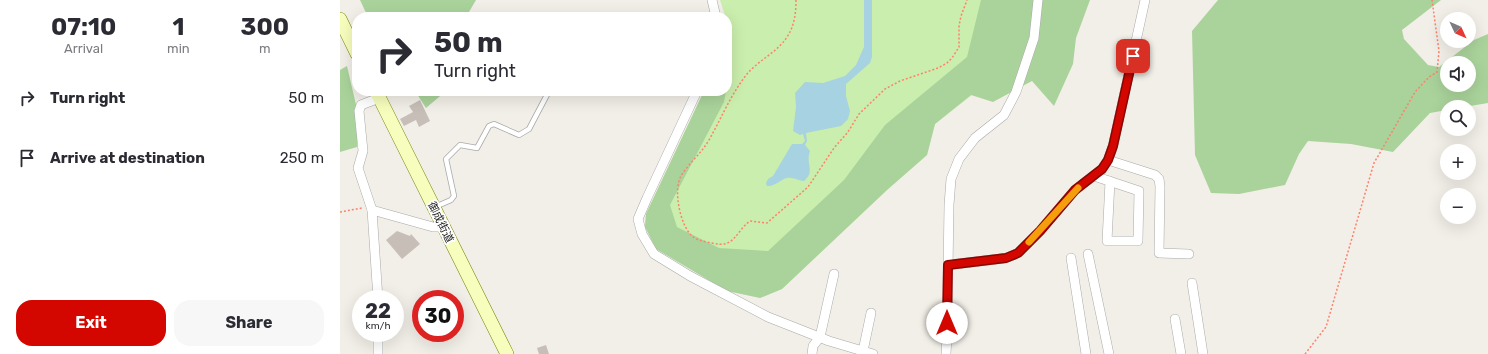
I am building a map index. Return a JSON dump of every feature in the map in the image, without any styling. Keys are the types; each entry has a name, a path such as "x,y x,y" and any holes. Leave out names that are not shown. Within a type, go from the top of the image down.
{"street":[{"path":"712,0 715,12"},
{"path":"946,354 950,220 949,205 951,180 959,159 975,138 1004,115 1016,92 1034,38 1038,0"},
{"path":"948,265 1006,258 1018,253 1040,231 1075,190 1102,169 1108,160 1113,146 1145,0"},
{"path":"340,19 352,44"},
{"path":"374,96 361,105 359,111 363,151 358,168 372,208 377,290"},
{"name":"御成街道","path":"378,96 507,354"},
{"path":"695,96 638,219 642,234 654,254 690,276 768,317 820,337 873,354"},
{"path":"1108,160 1151,173 1159,179 1159,253 1189,254"},
{"path":"1094,176 1110,181 1139,191 1138,241 1108,241 1110,181"},
{"path":"372,208 432,227 443,227"},
{"path":"1088,254 1109,354"},
{"path":"1071,258 1086,354"},
{"path":"812,354 813,346 820,337 834,274"},
{"path":"1192,283 1203,354"},
{"path":"863,351 871,313"},
{"path":"1175,319 1181,354"},
{"path":"378,342 378,354"}],"lane":[{"path":"434,207 451,200 454,196 446,159 460,145 477,148 489,126 494,124 519,135 529,129 546,96"}],"path":[{"path":"796,0 796,18 790,32 784,41 762,59 746,75 703,150 681,177 678,183 680,213 683,225 693,237 725,245 732,242 744,225 750,221 766,223 808,187 834,148 848,132 859,114 885,89 900,81 938,68 952,58 959,47 959,26 967,0"},
{"path":"1305,354 1326,326 1374,163 1415,92 1429,77 1437,72 1439,50 1432,0"},
{"path":"340,212 372,208"}],"green space":[{"path":"360,0 476,0 469,12 366,12"},
{"path":"720,0 1002,0 972,95 935,124 927,155 887,190 782,289 760,298 645,227 646,214 702,96 732,96 732,12 724,12"},
{"path":"981,0 1090,0 1076,38 1073,64 1054,106 1032,81 993,102 971,95 935,124 927,155 887,190 782,289 760,298 727,291 656,249 645,227 646,214 702,96 725,96 724,102 670,205 677,227 719,248 768,251 844,180 885,125 967,57"},
{"path":"1218,0 1441,0 1402,30 1404,39 1428,65 1440,66 1440,92 1476,92 1476,56 1453,56 1464,48 1476,48 1476,39 1488,34 1488,103 1476,105 1476,100 1440,100 1440,111 1430,113 1393,152 1351,144 1308,141 1299,154 1285,185 1239,194 1211,193 1195,155 1192,31"},
{"path":"347,66 352,88 352,96 354,96 357,109 357,147 340,152 340,70"},
{"path":"418,96 440,96 426,108"}],"water":[{"path":"864,0 872,0 872,57 870,63 846,84 846,96 850,111 848,119 841,126 806,133 807,141 805,145 810,151 810,171 804,181 788,178 773,185 767,186 766,183 768,179 773,176 792,144 802,144 805,141 803,134 800,135 793,131 796,107 795,93 805,82 823,83 845,76 856,65 864,47"}],"building":[{"path":"420,100 430,121 419,127 416,120 404,126 400,119 413,112 409,106"},
{"path":"397,231 410,236 411,234 420,244 402,259 386,240"},
{"path":"546,345 549,354 539,354 537,348"}],"slow traffic":[{"path":"1029,242 1078,188"}],"route":[{"path":"947,323 948,265 1006,258 1018,253 1040,231 1075,190 1102,169 1108,160 1113,146 1133,56"}]}
